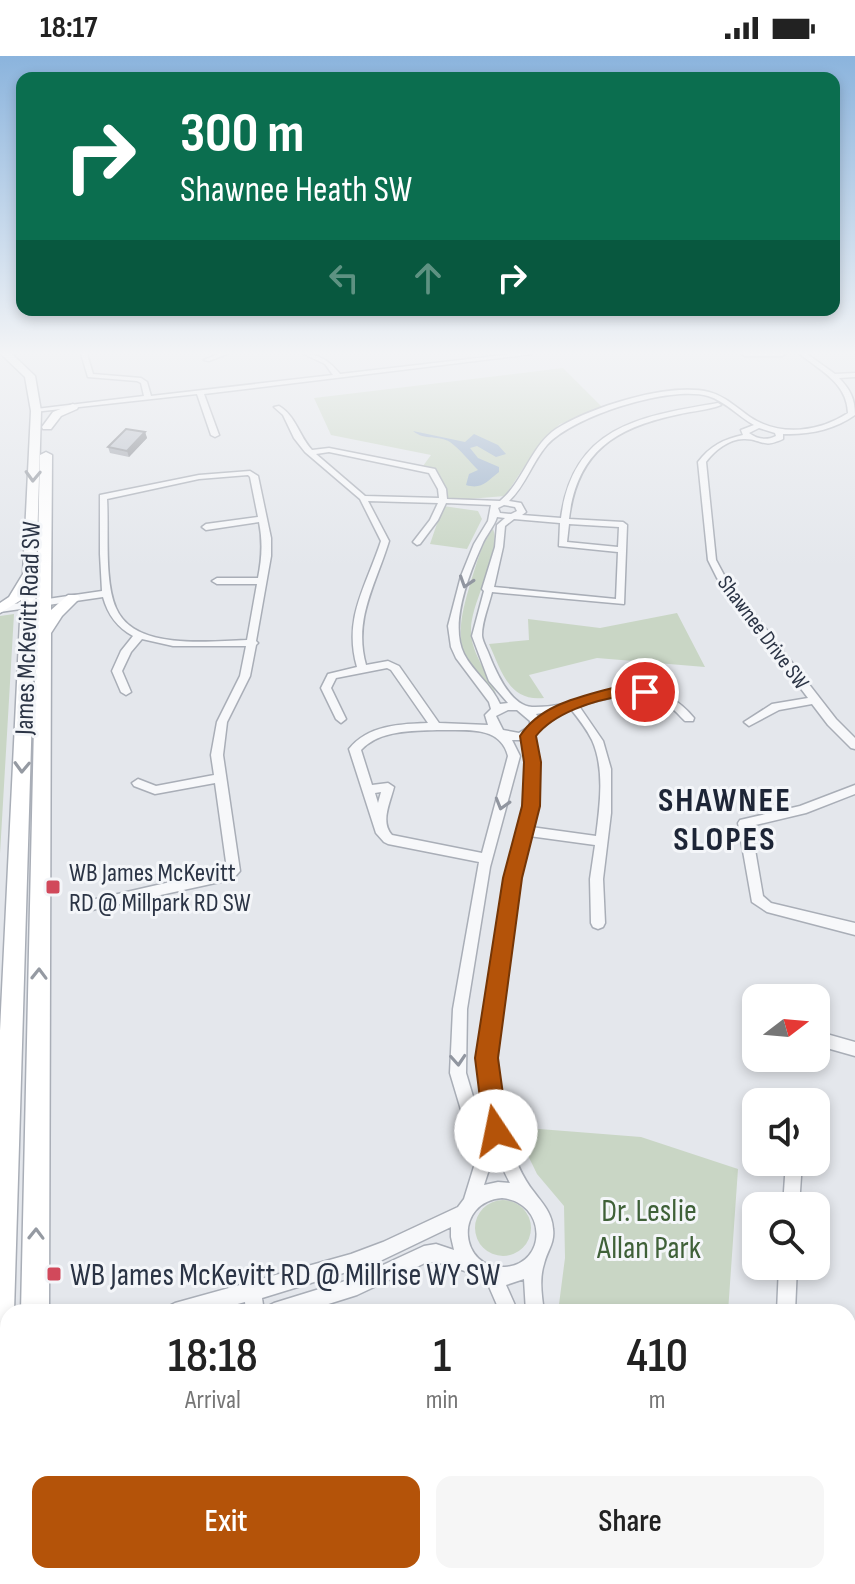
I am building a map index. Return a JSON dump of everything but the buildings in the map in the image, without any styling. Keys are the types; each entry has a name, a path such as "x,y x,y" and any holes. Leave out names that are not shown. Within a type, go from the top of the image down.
{"main road":[{"name":"James McKevitt Road SW","path":"35,1304 44,633 29,567 42,425"},
{"name":"James McKevitt Road SW","path":"0,1393 0,1278 47,427"},
{"path":"0,609 15,599 29,567"},
{"path":"44,633 56,613 73,598"}],"street":[{"path":"212,425 215,435"},
{"path":"292,425 310,453 351,483 363,498 385,541 356,617 362,668"},
{"path":"476,1266 462,1241 467,1207 484,1160 464,1100 457,1046 461,997 486,859 514,756 512,744 492,724 492,696 467,671 453,635 478,544 492,525 492,511 516,488 552,436 564,425"},
{"path":"623,550 562,544 560,520 578,467 596,446 615,431 630,425"},
{"path":"746,425 747,432"},
{"name":"Shawnee Drive SW","path":"830,425 778,431 763,426 710,451 702,462 712,560 720,576 815,700 855,745"},
{"name":"Shawnee Drive SW","path":"747,432 770,441 780,437 778,431"},
{"path":"310,453 329,450 430,470 442,490 442,501 429,530 417,542"},
{"path":"83,907 232,873 233,858 218,778 217,755 222,722 245,676 253,643 267,538 252,474 199,477 103,497 111,610 120,624 139,636 181,643 253,643"},
{"path":"516,488 517,512"},
{"path":"363,498 502,502 517,512 560,520 623,525 621,602 487,589"},
{"path":"456,502 500,516 517,512"},
{"path":"517,512 501,525 499,547 477,627 479,647 501,691 525,710 534,727"},
{"path":"206,527 261,519"},
{"path":"217,581 262,581"},
{"path":"0,609 109,593"},
{"path":"126,692 117,671 126,651 139,636"},
{"path":"341,719 326,688 332,676 388,664 395,668 441,727"},
{"path":"441,727 511,706 525,710 573,705 634,690 669,699 689,718"},
{"path":"749,722 776,707 815,700"},
{"path":"486,859 388,839 379,823 357,744 385,731 441,727 487,728 514,737 573,705"},
{"path":"573,705 600,749 605,784 596,891 598,923"},
{"path":"320,710 335,706"},
{"path":"534,727 527,740 533,783 513,878 487,1058 496,1131 506,1163 538,1211 544,1238 535,1264 532,1287 534,1304"},
{"path":"138,783 155,790 218,778"},
{"path":"369,790 388,787 379,823"},
{"path":"855,789 802,810 744,823 757,898 767,907 855,929"},
{"path":"525,831 602,841"},
{"path":"830,1042 855,1049"},
{"path":"204,1304 374,1255 407,1242 492,1189 518,1192 529,1200"},
{"path":"300,1304 357,1286 424,1255 436,1253 476,1266 493,1276 516,1276 535,1264"},
{"path":"493,1276 505,1304"},
{"path":"786,1304 787,1280"},
{"path":"252,1291 254,1304"}],"green space":[{"path":"327,425 559,425 539,444 505,496 444,501 435,469 423,466 431,455 331,435"},
{"path":"443,506 478,511 482,519 467,549 430,544"},
{"path":"493,529 494,551 475,606 471,631 477,656 496,694 471,668 461,643 466,599 477,561"},
{"path":"677,613 705,667 597,658 529,675 544,698 532,698 514,690 502,674 489,644 529,640 528,619 600,628"},
{"path":"14,614 0,854 0,616"},
{"name":"Dr. Leslie Allan Park","path":"514,1127 641,1137 738,1169 729,1304 559,1304 565,1258 564,1206 537,1174"},
{"path":"503,1200 523,1208 531,1228 523,1248 503,1256 483,1248 475,1228 483,1208"}],"water":[{"path":"413,431 465,442 474,434 498,445 506,454 496,457 477,446 470,448 478,458 499,467 499,472 480,485 466,485 469,474 478,470 461,452 446,440 422,436"}],"place":[{"name":"WB James McKevitt RD @ Millpark RD SW","path":"53,887"},
{"name":"WB James McKevitt RD @ Millrise WY SW","path":"54,1274"}],"district":[{"name":"SHAWNEE SLOPES","path":"725,818"}],"route":[{"path":"496,1131 488,1089 487,1058 513,878 531,806 533,762 528,736 540,720 573,705 611,693 645,692"}]}
